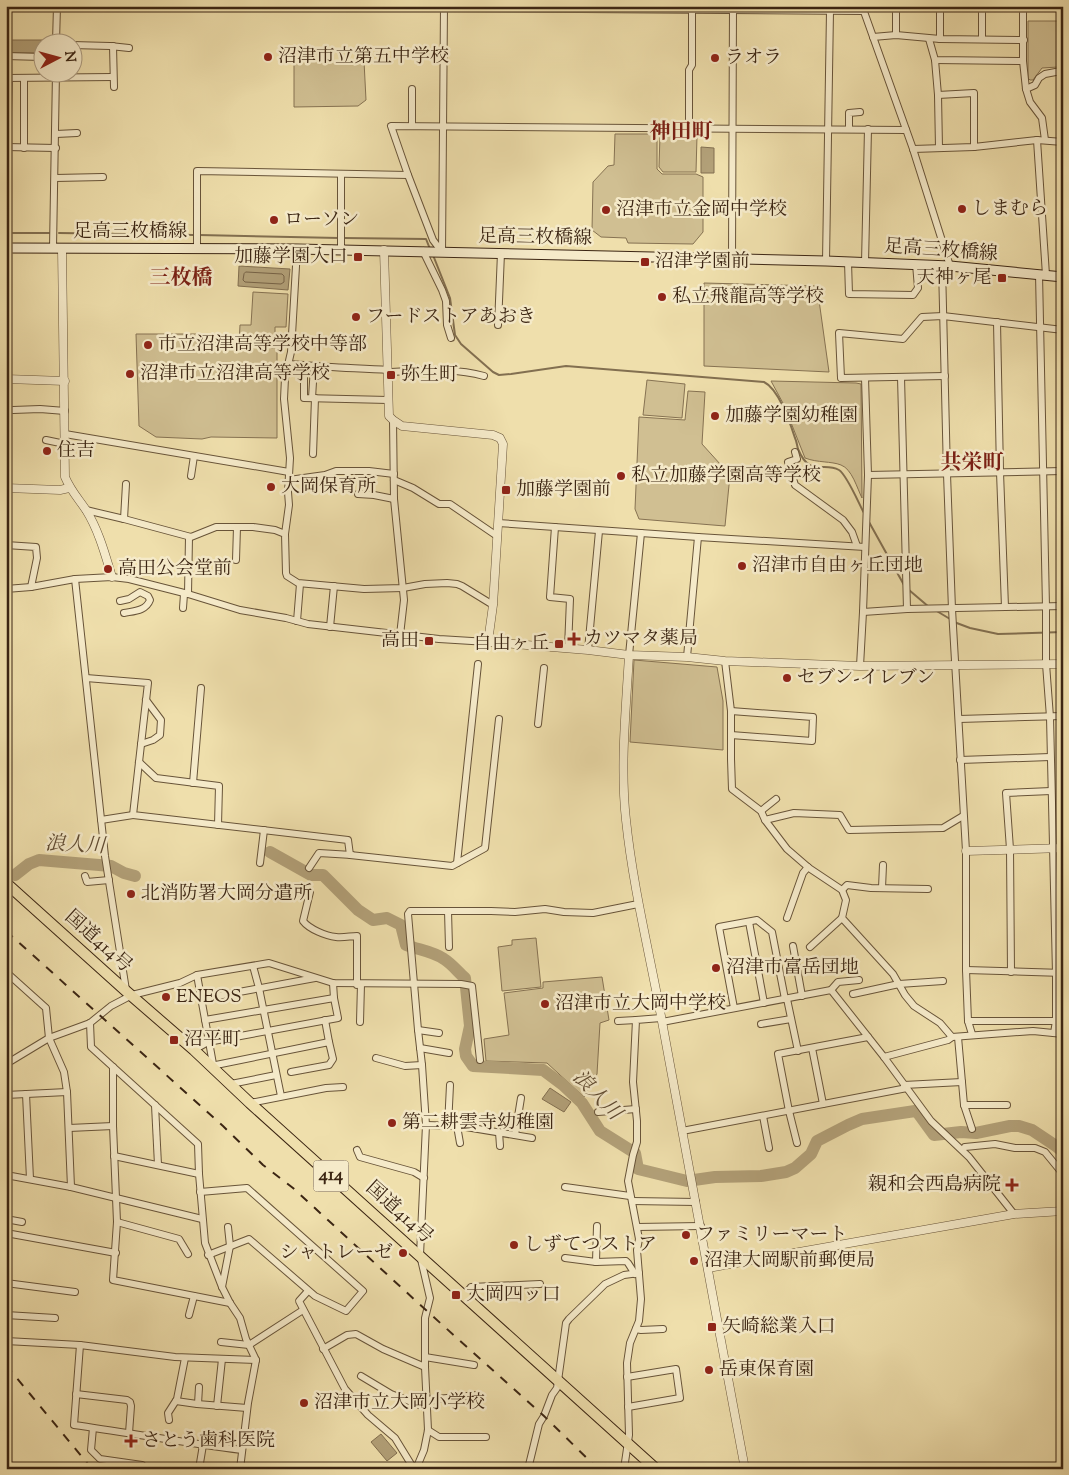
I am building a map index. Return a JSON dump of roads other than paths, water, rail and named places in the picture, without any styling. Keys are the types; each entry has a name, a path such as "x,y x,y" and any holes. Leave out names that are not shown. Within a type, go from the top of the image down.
{"highway":[{"name":"国道414号","path":"6,883 212,1065 250,1103 656,1469"}],"main road":[{"name":"足高三枚橋線","path":"6,248 297,249 341,246 439,252 916,264 1063,277"}],"street":[{"path":"56,32 57,6"},
{"path":"896,6 896,35"},
{"path":"940,6 940,39"},
{"path":"982,6 982,39"},
{"path":"1024,6 1023,61 1026,89 1030,102 1042,118 1045,140"},
{"path":"439,252 444,126 444,7 692,10 732,8 830,11 863,9 913,148 946,266 943,316 947,474 952,608 966,851 968,1021 972,1034"},
{"path":"732,8 732,259"},
{"path":"688,128 689,70 692,65 692,10"},
{"path":"826,261 830,11"},
{"path":"873,37 896,35 929,39 1024,40"},
{"path":"929,39 935,60 939,148"},
{"path":"82,45 129,48"},
{"path":"113,46 114,87"},
{"path":"6,56 32,57"},
{"path":"935,60 1023,61"},
{"path":"1026,89 1034,85 1045,74 1063,69"},
{"path":"82,76 113,77"},
{"path":"32,77 8,78 7,147 56,148"},
{"path":"24,78 24,148"},
{"path":"56,82 55,178 64,381 65,477 98,533 112,577"},
{"path":"412,89 412,126"},
{"path":"938,95 974,93 974,147"},
{"path":"849,129 850,113 860,112"},
{"path":"439,252 408,175 391,126 906,130"},
{"path":"865,263 868,129"},
{"path":"56,134 77,133"},
{"path":"913,148 974,147 1038,140 1063,142"},
{"path":"1038,140 1043,275 1041,328 1046,664 1050,717 1055,912 1060,973 1059,1021 1054,1033"},
{"path":"197,248 197,171 408,175"},
{"path":"341,174 341,246"},
{"path":"55,178 103,177"},
{"path":"297,249 291,352 285,378 284,399 290,458 290,505 285,534 287,576 300,584 364,588 403,588 432,584 457,584 493,605"},
{"path":"384,250 389,416 402,426 493,435 500,438 503,444 493,605 488,642"},
{"path":"423,251 446,301 447,325 451,338"},
{"path":"498,325 501,253"},
{"path":"848,262 849,294 913,295 918,288 916,264"},
{"path":"945,376 840,378 839,333 904,339 922,317 943,316 1063,330"},
{"path":"997,322 1005,608"},
{"path":"288,364 388,371 459,371 484,376"},
{"path":"304,365 304,398 388,400"},
{"path":"313,454 314,366"},
{"path":"901,377 907,609"},
{"path":"860,666 868,475 865,378"},
{"path":"6,379 64,381"},
{"path":"13,410 40,409 65,411"},
{"path":"393,420 394,500 404,600 400,635"},
{"path":"65,434 289,472"},
{"path":"46,440 65,444"},
{"path":"795,452 797,459 788,462 795,485 843,520 852,532 857,546"},
{"path":"191,476 194,456"},
{"path":"289,480 325,475 336,471 369,471 394,477 439,504 450,504 497,536"},
{"path":"868,475 1063,471"},
{"path":"124,519 126,484"},
{"path":"6,488 60,490 70,488"},
{"path":"358,494 394,500"},
{"path":"86,510 191,538 216,527 253,527 276,530 285,534"},
{"path":"498,523 641,534 865,547"},
{"path":"236,560 237,527"},
{"path":"555,527 550,597 570,599 568,648"},
{"path":"588,650 599,531"},
{"path":"641,534 629,655 624,790 626,820 638,904 701,1226 745,1469"},
{"path":"183,608 186,594 189,537"},
{"path":"687,657 698,537"},
{"path":"6,545 36,547 37,558 31,587"},
{"path":"6,589 31,587 75,579 112,577 129,579 240,610 308,624 400,635 568,648 629,655 860,666 1063,664"},
{"path":"75,579 101,820 109,880 129,993"},
{"path":"297,621 300,584"},
{"path":"330,627 334,586"},
{"path":"120,601 140,592 148,596 150,600 144,608 124,613"},
{"path":"863,612 907,609 1063,606"},
{"path":"725,661 732,712 732,789 761,811 765,820 787,849 808,867 842,890 846,900 842,918 810,947"},
{"path":"457,863 478,664"},
{"path":"538,724 544,668"},
{"path":"86,678 148,683 133,815"},
{"path":"193,783 201,688"},
{"path":"141,744 153,740 160,735 161,720 146,700"},
{"path":"731,735 812,741 813,717 732,712"},
{"path":"959,719 1063,716"},
{"path":"309,868 319,853 452,866 485,848 499,719"},
{"path":"960,760 1050,757"},
{"path":"139,762 156,778 219,786 218,825"},
{"path":"1011,972 1010,850 1006,792 1051,791"},
{"path":"761,811 776,799"},
{"path":"765,820 794,813 840,815 849,830 943,828 963,816"},
{"path":"101,820 133,815 348,840 350,855 352,855"},
{"path":"260,863 264,830"},
{"path":"966,851 1063,848"},
{"path":"882,888 883,865"},
{"path":"787,918 803,873 808,867"},
{"path":"85,876 87,882 109,880"},
{"path":"842,890 847,885 928,889"},
{"path":"310,892 303,922 306,926 337,937 357,936 360,1022"},
{"path":"415,1469 424,1450 428,1430 425,1318 430,1298 420,1255 426,1125 408,914 410,911 515,912 545,909 593,913 638,904"},
{"path":"448,911 449,947"},
{"path":"1055,912 1063,912"},
{"path":"842,918 893,974 914,1006 940,1023 955,1037 964,1105 972,1129"},
{"path":"734,1008 719,927 757,920 772,932 798,1050"},
{"path":"749,922 764,1003"},
{"path":"793,946 802,996"},
{"path":"6,1064 49,1038 90,1023 129,993 180,983 197,975 269,963 333,983 415,983 472,986 480,1060"},
{"path":"253,966 281,1096"},
{"path":"966,970 1060,973"},
{"path":"6,972 46,1008 49,1038 64,1072 68,1092 71,1187"},
{"path":"197,975 212,1065 329,1042"},
{"path":"201,999 316,978"},
{"path":"618,1021 661,1020 764,1003 831,990 838,982 859,980"},
{"path":"853,994 899,984 942,981"},
{"path":"194,1050 208,1042 338,1018 333,983"},
{"path":"831,990 932,1121 968,1157 1014,1214"},
{"path":"205,1020 334,998"},
{"path":"761,1024 791,1019"},
{"path":"291,1072 329,1065 333,1059 325,1020"},
{"path":"624,1469 629,1435 627,1363 630,1343 639,1321 641,1299 637,1273 639,1239 628,1181 634,1152 637,1121 633,1082 636,1020"},
{"path":"968,1021 1059,1021"},
{"path":"90,1023 91,1047 198,1144 198,1174 202,1219 208,1255 230,1303 240,1318 256,1360 247,1408 240,1469"},
{"path":"418,1030 439,1033"},
{"path":"884,1058 955,1037 972,1034 1033,1030 1063,1034"},
{"path":"797,1143 778,1054 868,1037"},
{"path":"420,1048 449,1053"},
{"path":"812,1048 823,1104"},
{"path":"376,1058 405,1066 422,1064"},
{"path":"113,1067 112,1126 117,1222 113,1280 230,1303"},
{"path":"231,1084 276,1074"},
{"path":"682,1131 906,1087 962,1082"},
{"path":"448,1126 450,1085"},
{"path":"250,1103 343,1086"},
{"path":"6,1095 68,1092"},
{"path":"26,1094 30,1179"},
{"path":"515,1135 520,1098"},
{"path":"154,1105 158,1165"},
{"path":"964,1105 1007,1105"},
{"path":"598,1112 636,1110"},
{"path":"763,1116 769,1148"},
{"path":"426,1125 458,1126 532,1138"},
{"path":"69,1128 112,1126"},
{"path":"458,1126 460,1144"},
{"path":"499,1132 500,1146"},
{"path":"965,1147 996,1144 1015,1148 1035,1148 1045,1152 1063,1174"},
{"path":"358,1150 360,1157 414,1172 424,1178"},
{"path":"114,1156 198,1174"},
{"path":"6,1175 116,1197 202,1219"},
{"path":"565,1187 631,1198 696,1202"},
{"path":"200,1192 247,1188 363,1291 346,1312 315,1296 250,1238 208,1255"},
{"path":"708,1268 1014,1214 1063,1211"},
{"path":"6,1220 22,1222"},
{"path":"117,1222 179,1239 188,1254"},
{"path":"596,1262 597,1226"},
{"path":"637,1227 701,1226"},
{"path":"222,1287 230,1246 228,1227"},
{"path":"6,1233 116,1253"},
{"path":"565,1258 596,1262 626,1261 637,1273"},
{"path":"528,1469 539,1424 556,1388 563,1338 569,1319 606,1284 624,1275 637,1273"},
{"path":"6,1283 75,1292"},
{"path":"464,1296 471,1287 540,1284"},
{"path":"308,1290 299,1301 345,1389 368,1414 395,1438 415,1469"},
{"path":"189,1315 194,1296"},
{"path":"221,1342 249,1345 303,1310"},
{"path":"6,1315 55,1318"},
{"path":"636,1329 663,1329"},
{"path":"323,1348 347,1335 356,1334 425,1367"},
{"path":"6,1341 80,1345 185,1358 256,1360"},
{"path":"80,1345 74,1425 242,1450"},
{"path":"426,1357 474,1365"},
{"path":"169,1420 168,1413 176,1401 185,1358"},
{"path":"217,1406 222,1359"},
{"path":"628,1377 676,1369 680,1398 628,1408"},
{"path":"361,1376 391,1394 427,1408"},
{"path":"198,1404 199,1387"},
{"path":"76,1394 127,1400 130,1402 129,1432"},
{"path":"427,1400 477,1395"},
{"path":"176,1401 247,1408"},
{"path":"93,1428 90,1450 100,1459 142,1465"},
{"path":"428,1430 439,1437 486,1437"},
{"path":"199,1469 203,1445"}],"water":[{"path":"9,40 32,40 32,53 9,53"},
{"path":"701,147 714,148 714,173 701,173"},
{"path":"239,266 290,269 288,290 238,286"},
{"path":"550,1088 571,1102 564,1112 542,1099"},
{"path":"381,1434 397,1453 387,1461 371,1442"}],"waterway":[{"path":"6,233 49,233"},
{"path":"59,233 194,235"},
{"path":"199,235 339,238"},
{"path":"344,238 426,239 430,249"},
{"path":"433,255 450,298 455,335 461,344 493,372 499,375 566,366 764,382 779,399 803,458 812,466 839,470 849,483 864,513"},
{"path":"869,522 904,585"},
{"path":"909,590 929,607"},
{"path":"935,610 950,619"},
{"path":"954,622 970,628 998,634 1063,632"},
{"name":"浪人川","path":"270,852 311,875 323,875 358,910 373,920 387,918 401,925 406,945 435,954 450,963 465,978 470,1026 465,1049 466,1056 473,1066 543,1070 582,1103 600,1131 635,1153 638,1169 687,1181 715,1177 761,1176 786,1172 795,1168 811,1154 817,1141 848,1125 862,1119 915,1111 934,1135 961,1132 976,1133 1019,1126 1032,1130 1063,1152"},
{"name":"浪人川","path":"15,875 29,864 39,860 111,866 135,876"}],"railway":[{"path":"6,931 223,1126 263,1165 293,1188 544,1416 598,1469"},
{"path":"6,1365 92,1469"}],"place":[{"name":"沼津市立第五中学校","path":"268,57"},
{"name":"ラオラ","path":"715,58"},
{"name":"しまむら","path":"962,209"},
{"name":"沼津市立金岡中学校","path":"606,210"},
{"name":"ローソン","path":"274,220"},
{"name":"加藤学園入口","path":"358,257"},
{"name":"沼津学園前","path":"645,262"},
{"name":"天神ヶ尾","path":"1002,278"},
{"name":"私立飛龍高等学校","path":"662,297"},
{"name":"フードストアあおき","path":"356,317"},
{"name":"市立沼津高等学校中等部","path":"148,345"},
{"name":"沼津市立沼津高等学校","path":"130,374"},
{"name":"弥生町","path":"391,375"},
{"name":"加藤学園幼稚園","path":"715,416"},
{"name":"住吉","path":"47,451"},
{"name":"私立加藤学園高等学校","path":"621,476"},
{"name":"大岡保育所","path":"271,487"},
{"name":"加藤学園前","path":"506,490"},
{"name":"沼津市自由ヶ丘団地","path":"742,566"},
{"name":"高田公会堂前","path":"108,569"},
{"name":"カツマタ薬局","path":"574,639"},
{"name":"高田","path":"429,641"},
{"name":"自由ヶ丘","path":"559,644"},
{"name":"セブン-イレブン","path":"787,678"},
{"name":"北消防署大岡分遣所","path":"131,894"},
{"name":"沼津市富岳団地","path":"716,968"},
{"name":"ENEOS","path":"166,997"},
{"name":"沼津市立大岡中学校","path":"545,1004"},
{"name":"沼平町","path":"174,1040"},
{"name":"第二耕雲寺幼稚園","path":"392,1123"},
{"name":"親和会西島病院","path":"1012,1185"},
{"name":"ファミリーマート","path":"686,1235"},
{"name":"しずてつストア","path":"514,1245"},
{"name":"シャトレーゼ","path":"403,1253"},
{"name":"沼津大岡駅前郵便局","path":"694,1261"},
{"name":"大岡四ッ口","path":"456,1295"},
{"name":"矢崎総業入口","path":"712,1327"},
{"name":"岳東保育園","path":"709,1370"},
{"name":"沼津市立大岡小学校","path":"304,1403"},
{"name":"さとう歯科医院","path":"131,1441"}],"district":[{"name":"神田町","path":"681,133"},
{"name":"三枚橋","path":"181,279"},
{"name":"共栄町","path":"972,464"}]}
